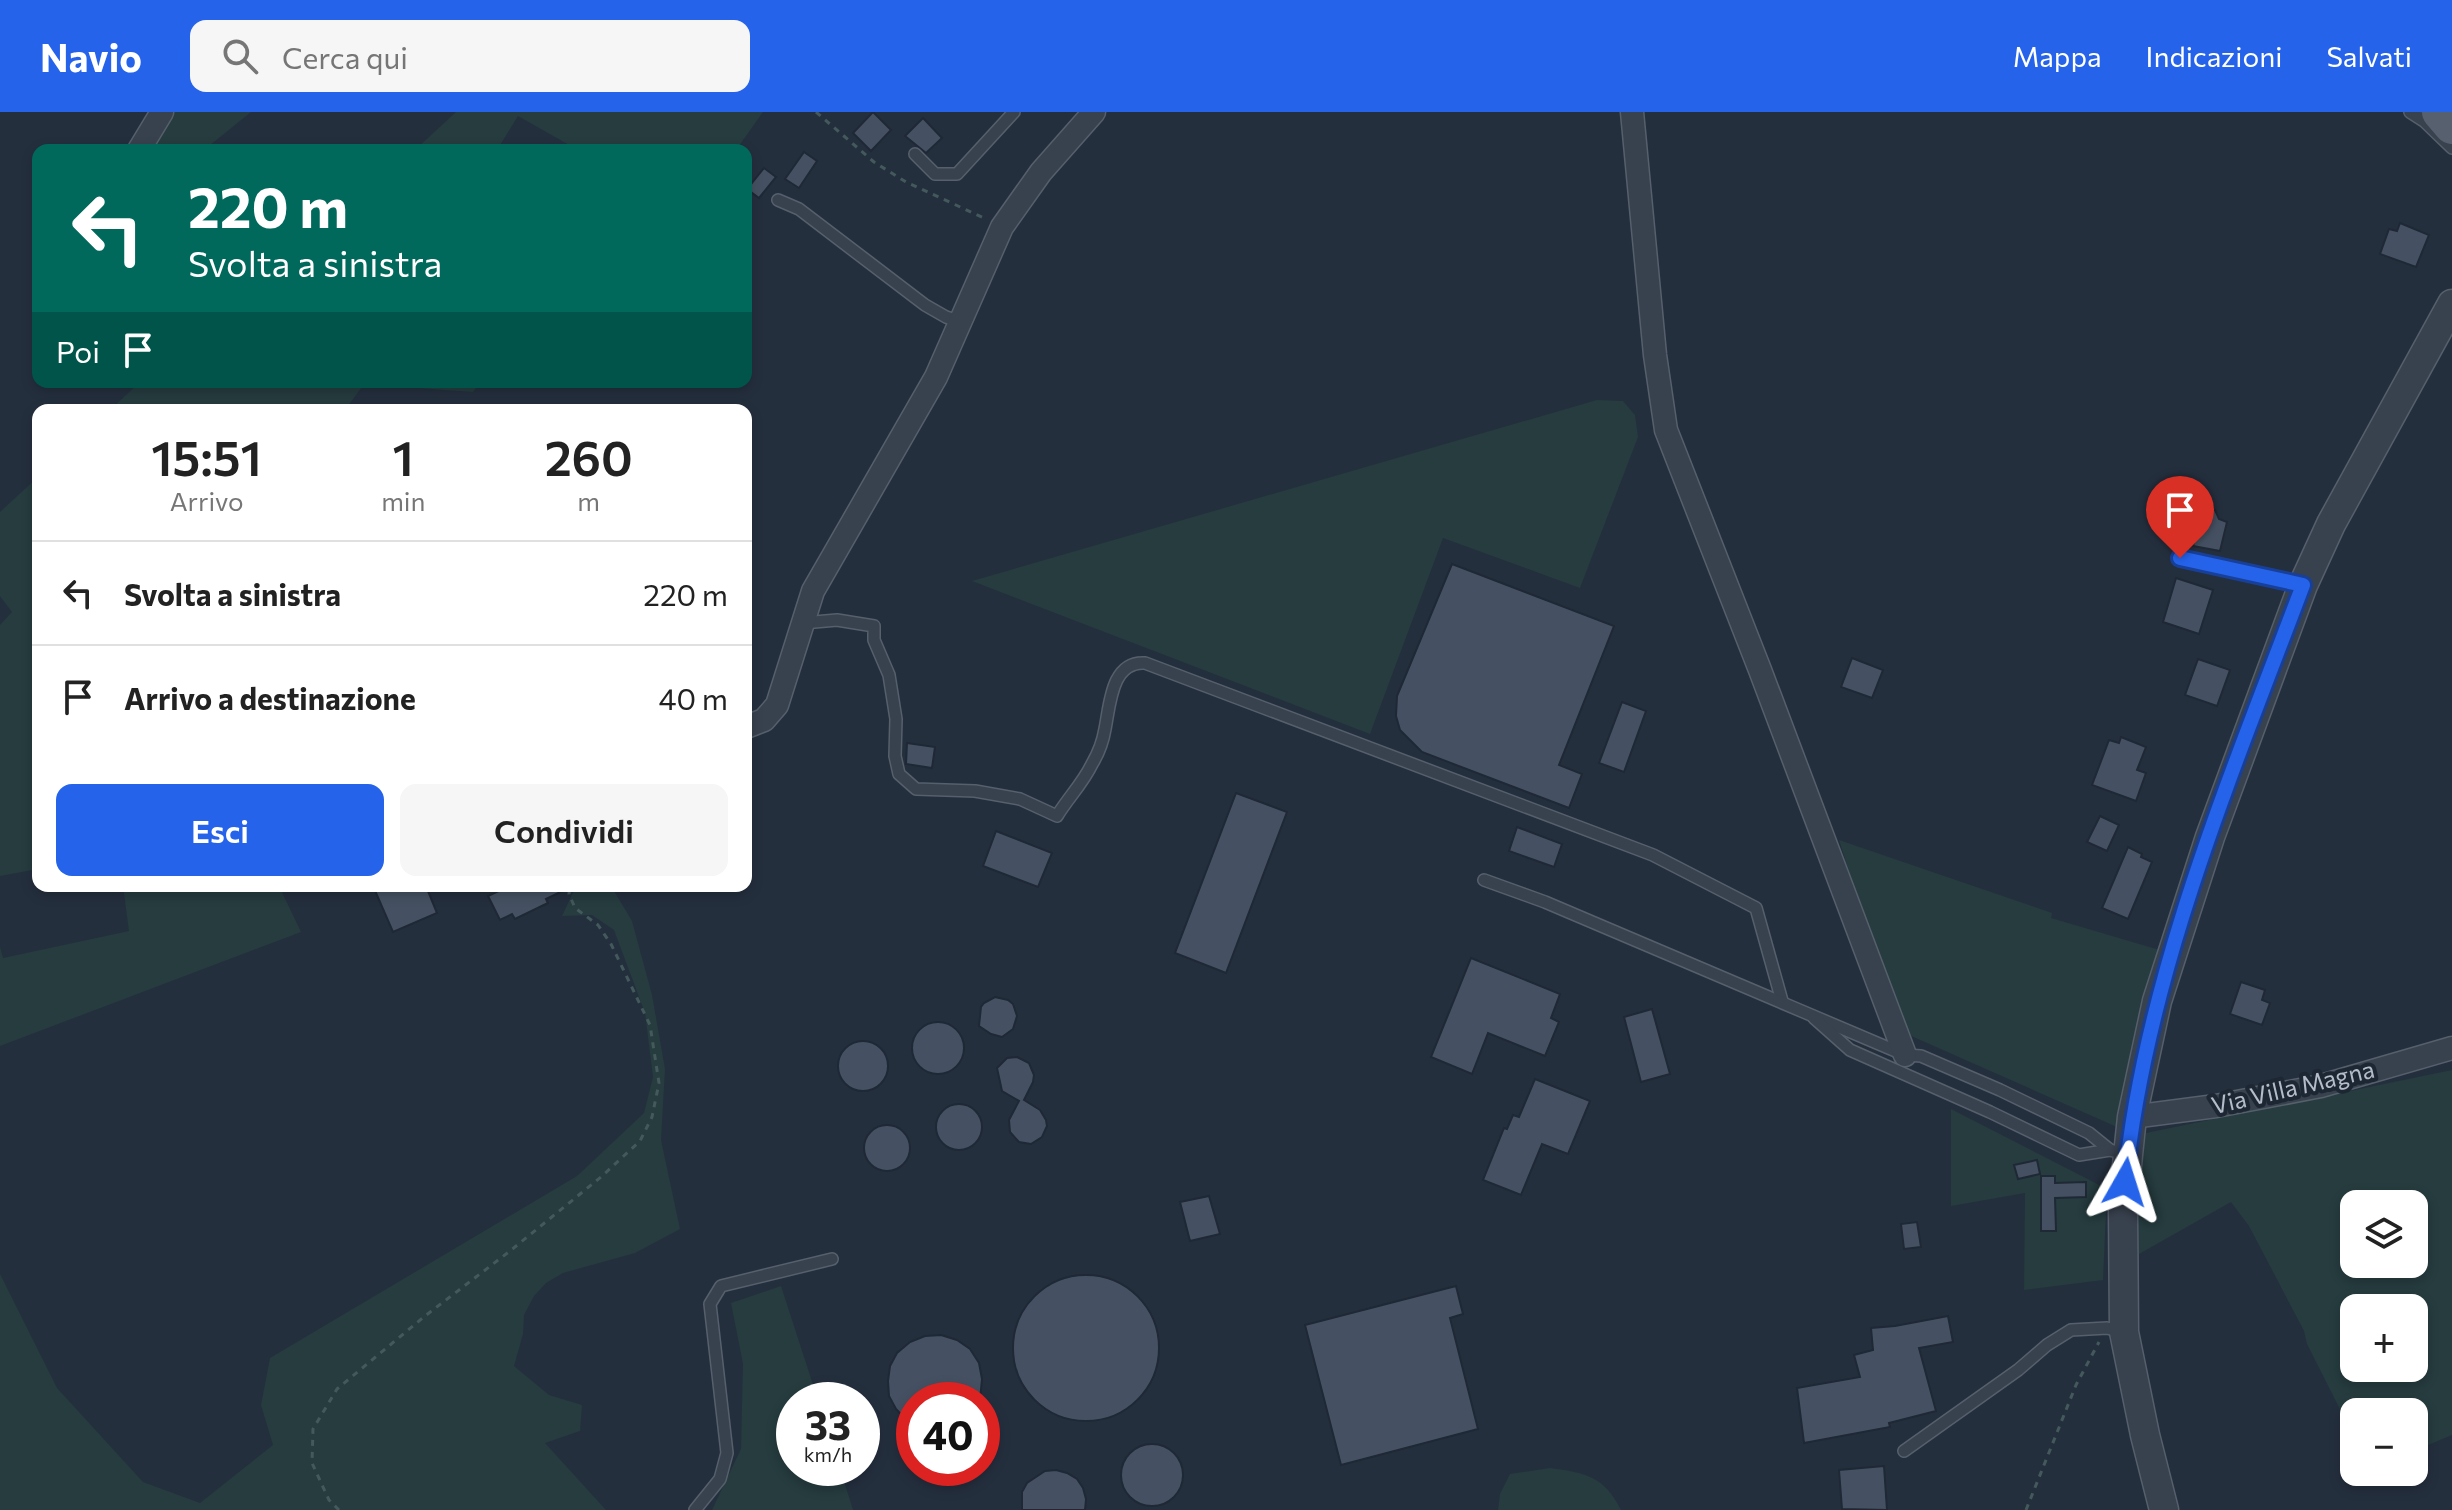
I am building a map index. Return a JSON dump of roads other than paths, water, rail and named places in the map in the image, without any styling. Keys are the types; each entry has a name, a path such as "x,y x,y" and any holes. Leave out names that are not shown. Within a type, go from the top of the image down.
{"main road":[{"path":"2440,112 2452,126"}],"street":[{"path":"143,144 162,112"},
{"path":"752,725 764,720 777,705 813,591 936,377 1002,227 1041,172 1094,112"},
{"path":"1632,112 1655,355 1666,430 1905,1055"},
{"path":"2164,1510 2115,1330 2123,1208 2119,1152 2132,1117 2157,1001 2205,852 2303,585 2331,524 2452,304"},
{"name":"Via Villa Magna","path":"2132,1117 2224,1105 2321,1086 2452,1048"}],"lane":[{"path":"915,154 935,174 957,174 1014,112"},
{"path":"2410,112 2452,148"},
{"path":"778,200 799,209 925,305 961,322"},
{"path":"2187,519 2180,558 2303,585"},
{"path":"803,623 837,620 874,626 874,640 889,675 896,719 895,756 899,774 916,789 975,791 1020,799 1057,816 1092,765 1105,733 1116,680 1123,669 1134,662 1145,663 1653,855 1756,908 1782,1001"},
{"path":"1484,880 1545,902 1905,1055 1921,1056 2089,1133 2119,1152"},
{"path":"1809,1013 1850,1050 2079,1155 2119,1152"},
{"path":"695,1510 720,1479 727,1453 710,1304 721,1286 832,1259"},
{"path":"1904,1451 2071,1330 2115,1330"}]}
